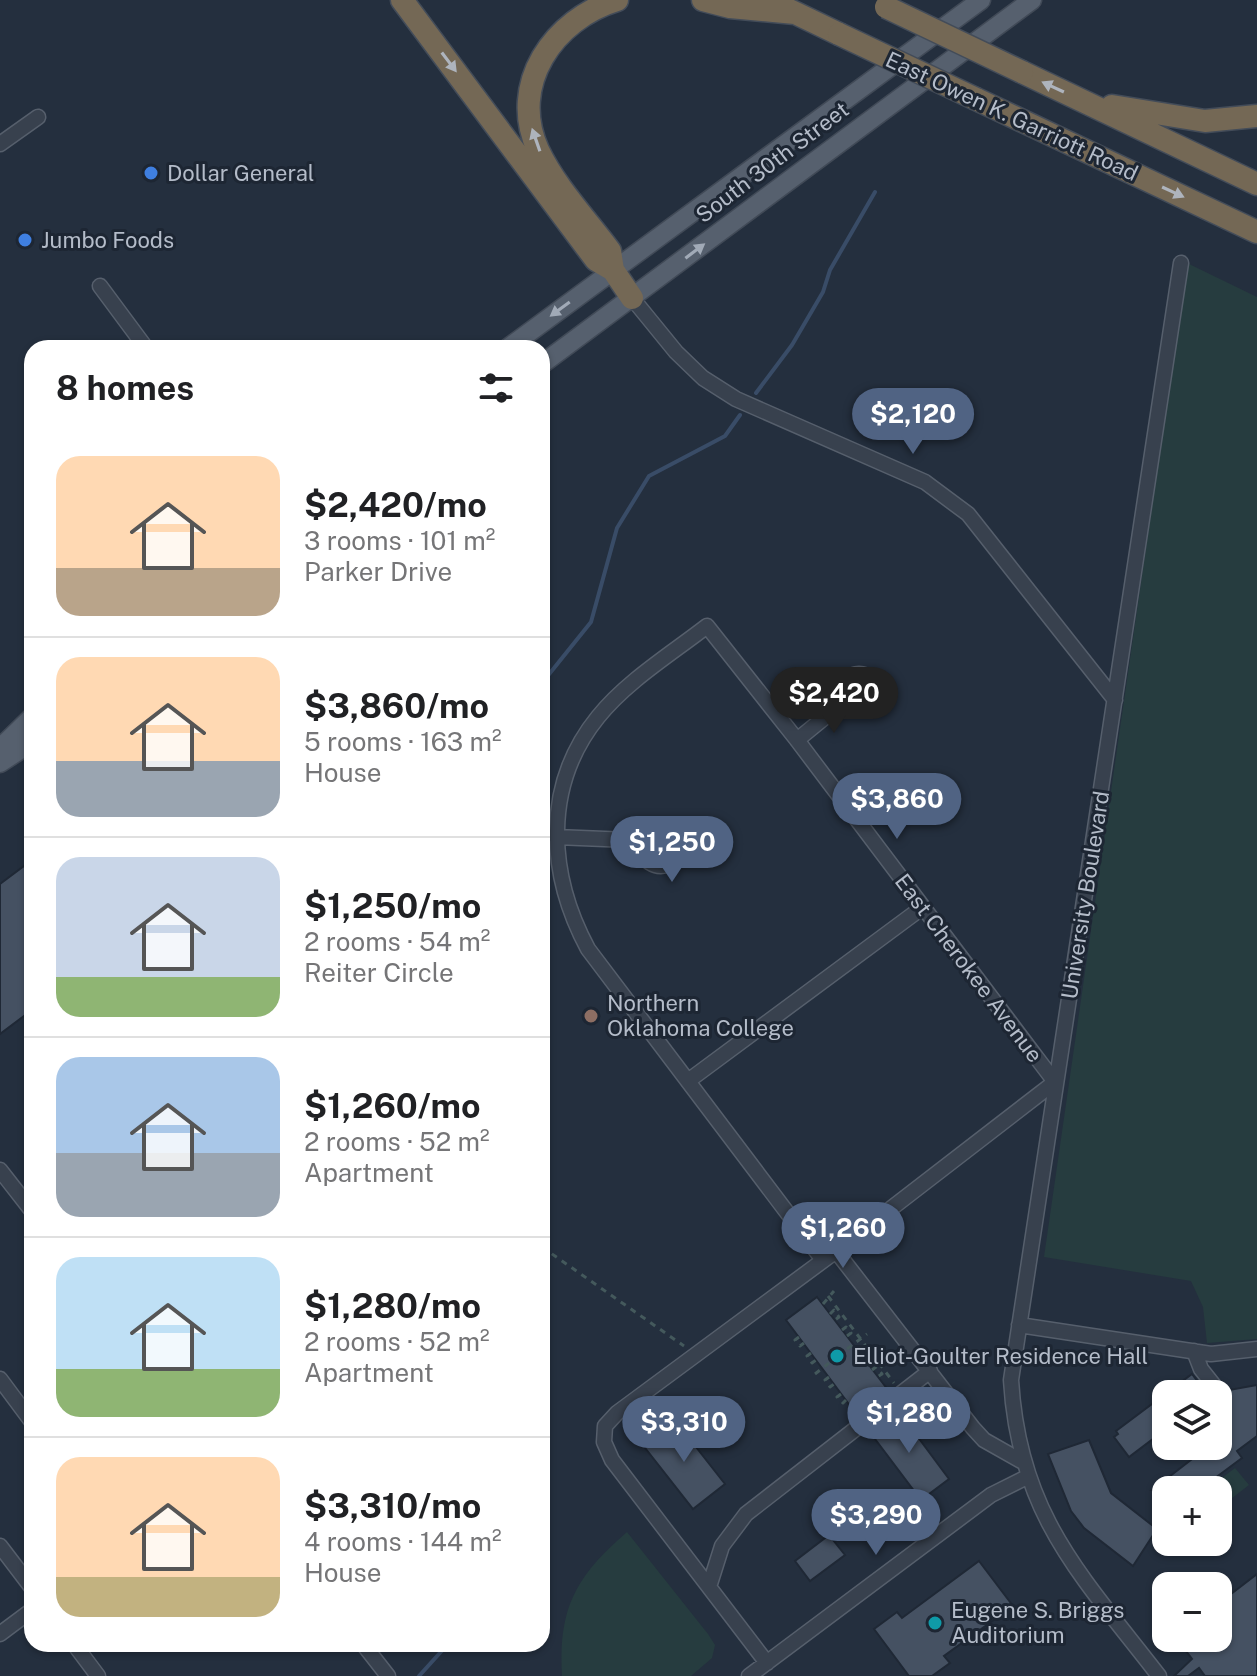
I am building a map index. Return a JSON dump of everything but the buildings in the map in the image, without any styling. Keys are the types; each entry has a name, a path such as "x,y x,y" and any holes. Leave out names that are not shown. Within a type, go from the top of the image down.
{"highway":[{"path":"402,0 596,260 613,270"},
{"path":"617,0 581,15 553,39 536,72 530,122 539,152 610,251 613,270 632,298"},
{"path":"703,0 730,7 795,13"},
{"name":"East Owen K. Garriott Road","path":"767,0 1257,232"},
{"name":"East Owen K. Garriott Road","path":"879,3 1257,184"},
{"path":"1084,101 1205,121 1257,116"}],"main road":[{"name":"South 30th Street","path":"519,340 981,0"},
{"name":"South 30th Street","path":"550,358 1032,0"},
{"path":"0,748 24,725"},
{"path":"0,763 24,747"}],"street":[{"path":"0,144 38,117"},
{"name":"University Boulevard","path":"1159,1676 1047,1524 1023,1462 1013,1418 1011,1380 1181,263"},
{"path":"100,286 140,340"},
{"path":"632,298 676,352 703,378 736,399 925,482 968,514 1115,700"},
{"name":"East Cherokee Avenue","path":"556,837 562,788 575,755 597,718 621,693 707,626 1055,1082"},
{"path":"797,740 846,700"},
{"path":"629,840 556,837 559,877 571,917 588,949 688,1081 829,1256 930,1371 984,1440 1023,1462"},
{"path":"688,1081 923,907"},
{"path":"767,1663 612,1460 604,1442 605,1426 617,1413 829,1256 1055,1082"},
{"path":"0,1170 24,1201"},
{"path":"1019,1325 1211,1354 1257,1349"},
{"path":"1194,1351 1201,1369 1210,1380"},
{"path":"709,1587 722,1546 746,1514 930,1371"},
{"path":"0,1379 24,1411"},
{"path":"749,1676 991,1495 1027,1477"},
{"path":"0,1546 24,1578"},
{"path":"0,1634 24,1616"},
{"path":"80,1652 98,1676"},
{"path":"369,1652 388,1676"}],"path":[{"path":"550,1253 697,1354"},
{"path":"823,1304 834,1291"},
{"path":"828,1296 880,1369 894,1383"},
{"path":"830,1314 834,1310 838,1313"},
{"path":"835,1320 839,1317 838,1313"},
{"path":"842,1330 846,1327 850,1329"},
{"path":"847,1336 851,1333 850,1329"},
{"path":"847,1349 867,1334"},
{"path":"799,1337 795,1340 796,1345 804,1343"},
{"path":"860,1354 864,1351 868,1353"},
{"path":"811,1353 807,1356 808,1361 812,1363 816,1360"},
{"path":"865,1361 869,1358 868,1353"},
{"path":"815,1374 829,1363"},
{"path":"872,1370 876,1367 880,1369"},
{"path":"877,1377 882,1374 880,1369"},
{"path":"829,1377 825,1380 826,1385 830,1387 834,1384"},
{"path":"841,1394 837,1397 839,1401 843,1403 846,1400"}],"green space":[{"path":"1187,263 1257,297 1257,1339 1207,1343 1203,1307 1191,1281 1044,1257"},
{"path":"1235,1468 1249,1485 1232,1498 1232,1476 1224,1476"},
{"path":"627,1532 708,1634 715,1645 712,1658 691,1676 562,1676 563,1631 574,1595 595,1564"}],"waterway":[{"path":"756,393 792,345 875,192"},
{"path":"550,673 591,622 617,528 649,476 725,436 740,415"},
{"path":"419,1676 441,1652"}],"place":[{"name":"Dollar General","path":"151,173"},
{"name":"Jumbo Foods","path":"25,240"},
{"name":"Northern Oklahoma College","path":"591,1016"},
{"name":"Elliot-Goulter Residence Hall","path":"837,1356"},
{"name":"Eugene S. Briggs Auditorium","path":"935,1623"}]}
